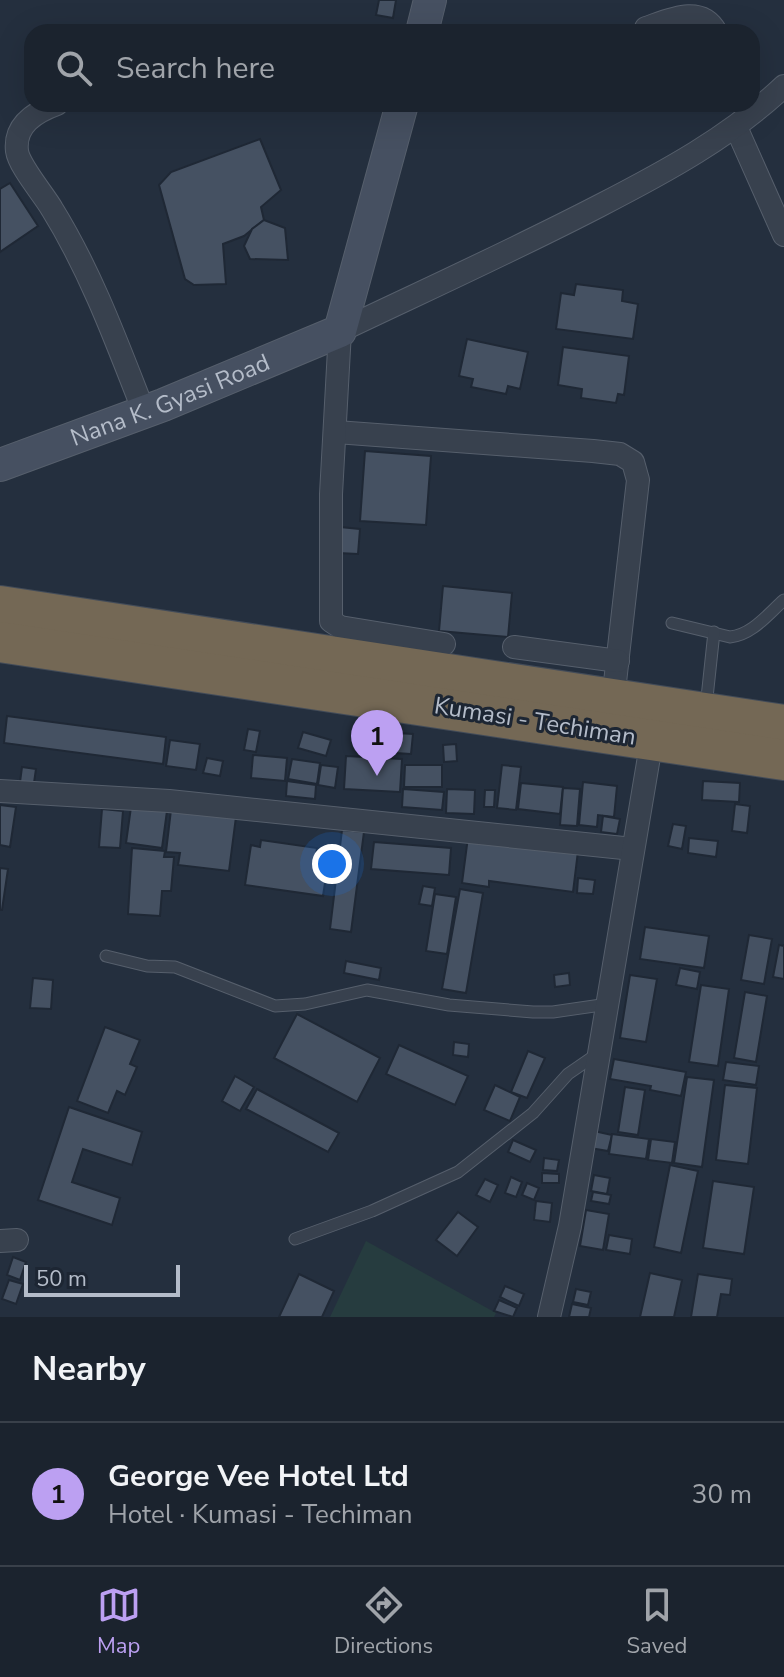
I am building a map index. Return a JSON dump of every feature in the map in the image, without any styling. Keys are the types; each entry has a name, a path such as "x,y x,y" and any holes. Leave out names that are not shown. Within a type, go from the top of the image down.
{"highway":[{"path":"0,606 784,725"},
{"name":"Kumasi - Techiman","path":"0,642 784,760"}],"street":[{"path":"424,24 430,0"},
{"path":"658,24 694,15 710,24"},
{"path":"760,104 784,86"},
{"path":"42,112 25,121 17,136 17,155 54,211 103,309 144,412"},
{"path":"400,112 340,331 331,494 331,621 340,627 444,644"},
{"path":"340,331 642,184 743,116 784,235"},
{"name":"Nana K. Gyasi Road","path":"0,465 144,412 340,331"},
{"path":"336,432 593,451 620,454 633,462 638,480 613,700"},
{"path":"514,647 618,661"},
{"path":"549,1317 570,1226 652,739"},
{"path":"0,791 169,801 633,849"}],"lane":[{"path":"672,623 730,637 739,636 752,629 784,600"},
{"path":"706,714 714,632"},
{"path":"106,956 147,966 175,967 275,1006 305,1004 367,990 449,1005 533,1012 609,1004"},
{"path":"295,1239 372,1211 458,1172 533,1113 568,1074 600,1051"}],"green space":[{"path":"366,1241 496,1313 494,1317 330,1317"}],"building":[{"path":"379,0 396,0 393,18 376,15"},
{"path":"260,139 281,190 261,207 264,220 244,236 223,244 226,284 194,285 185,279 159,185 171,172"},
{"path":"10,183 38,226 0,252 0,189"},
{"path":"264,220 285,228 288,260 250,259 244,246 252,229"},
{"path":"576,284 623,290 622,301 638,304 633,339 556,329 561,293 574,295"},
{"path":"467,339 528,352 520,389 508,386 506,394 471,387 473,379 459,376"},
{"path":"563,347 629,356 624,395 618,394 616,403 581,398 582,389 558,385"},
{"path":"365,451 431,456 426,525 360,521"},
{"path":"340,527 360,529 358,554 338,553"},
{"path":"443,586 512,593 508,637 439,631"},
{"path":"7,716 166,737 163,764 4,743"},
{"path":"248,729 260,731 256,752 244,750"},
{"path":"303,732 331,740 326,756 298,748"},
{"path":"397,733 413,734 411,754 395,753"},
{"path":"170,740 200,744 196,770 166,766"},
{"path":"456,744 457,761 444,762 443,745"},
{"path":"253,755 287,758 285,781 251,778"},
{"path":"346,756 402,759 400,792 344,789"},
{"path":"207,758 223,761 220,776 203,773"},
{"path":"292,759 320,763 317,784 288,779"},
{"path":"321,765 338,767 335,788 318,785"},
{"path":"405,765 442,765 442,787 404,787"},
{"path":"502,765 521,767 516,810 497,808"},
{"path":"22,767 36,769 34,783 20,782"},
{"path":"287,781 316,785 315,799 286,796"},
{"path":"703,781 740,783 739,802 702,800"},
{"path":"583,782 617,786 614,817 598,815 597,827 579,825"},
{"path":"521,783 563,787 560,814 518,809"},
{"path":"563,788 580,789 577,826 560,825"},
{"path":"403,789 444,792 442,810 402,807"},
{"path":"447,789 475,790 474,814 446,813"},
{"path":"485,790 495,790 494,807 484,807"},
{"path":"735,804 750,806 747,833 732,831"},
{"path":"0,805 16,807 10,847 0,845"},
{"path":"131,807 167,811 162,848 126,843"},
{"path":"102,809 123,811 120,848 99,847"},
{"path":"171,810 236,817 229,871 178,865 180,853 166,852"},
{"path":"603,816 620,819 617,834 601,832"},
{"path":"673,824 686,826 682,849 668,846"},
{"path":"342,830 364,832 351,932 330,929"},
{"path":"468,837 578,851 573,892 489,881 489,887 462,883"},
{"path":"689,838 718,841 716,857 688,853"},
{"path":"261,840 317,848 316,855 329,857 323,896 245,885 251,845 260,847"},
{"path":"374,842 451,848 449,875 371,869"},
{"path":"132,848 165,851 164,857 174,857 171,891 162,891 160,916 128,914"},
{"path":"0,868 8,869 2,910 0,910"},
{"path":"578,878 595,880 593,894 577,893"},
{"path":"423,886 435,888 432,906 419,904"},
{"path":"460,889 483,893 466,993 442,989"},
{"path":"435,894 456,897 447,954 426,951"},
{"path":"645,927 709,936 704,968 640,959"},
{"path":"749,935 772,939 764,984 741,980"},
{"path":"779,945 784,946 784,979 773,977"},
{"path":"346,961 381,968 379,980 344,973"},
{"path":"680,968 700,972 697,989 676,985"},
{"path":"569,973 570,985 555,987 554,975"},
{"path":"630,975 657,979 646,1042 620,1038"},
{"path":"33,978 53,980 51,1009 30,1008"},
{"path":"701,985 729,989 718,1066 689,1062"},
{"path":"745,992 767,996 756,1062 734,1058"},
{"path":"297,1014 380,1058 357,1102 274,1058"},
{"path":"105,1027 140,1040 130,1064 137,1067 125,1095 117,1091 108,1113 77,1101"},
{"path":"454,1042 469,1044 468,1057 453,1055"},
{"path":"399,1045 468,1076 455,1105 386,1074"},
{"path":"528,1051 545,1058 527,1098 511,1092"},
{"path":"614,1059 686,1072 681,1096 650,1090 651,1086 610,1079"},
{"path":"726,1062 759,1066 756,1085 723,1080"},
{"path":"235,1076 254,1087 240,1111 222,1101"},
{"path":"687,1077 714,1080 702,1167 674,1163"},
{"path":"495,1085 520,1097 510,1121 484,1110"},
{"path":"725,1085 757,1088 748,1164 716,1160"},
{"path":"625,1087 645,1090 638,1135 618,1132"},
{"path":"257,1089 339,1133 328,1152 246,1109"},
{"path":"69,1107 142,1132 132,1165 83,1149 72,1182 120,1198 112,1225 38,1200"},
{"path":"594,1131 612,1135 608,1151 590,1148"},
{"path":"612,1134 649,1139 646,1159 609,1154"},
{"path":"651,1139 675,1142 672,1163 648,1160"},
{"path":"513,1140 536,1150 530,1162 508,1152"},
{"path":"544,1158 559,1160 557,1171 543,1170"},
{"path":"670,1165 698,1171 681,1253 654,1247"},
{"path":"542,1173 559,1174 559,1183 542,1183"},
{"path":"594,1175 610,1178 607,1194 591,1191"},
{"path":"511,1177 522,1182 516,1197 505,1193"},
{"path":"485,1179 498,1185 490,1202 476,1195"},
{"path":"713,1181 754,1187 744,1254 703,1248"},
{"path":"527,1183 539,1188 534,1200 522,1195"},
{"path":"593,1192 611,1195 609,1204 591,1201"},
{"path":"536,1201 552,1203 550,1222 534,1220"},
{"path":"586,1210 609,1214 603,1250 580,1246"},
{"path":"458,1212 478,1227 457,1256 436,1240"},
{"path":"609,1235 632,1239 630,1254 606,1250"},
{"path":"13,1257 26,1262 20,1280 7,1275"},
{"path":"650,1273 682,1280 674,1317 640,1317"},
{"path":"299,1274 334,1291 322,1317 279,1317"},
{"path":"698,1274 732,1279 730,1295 721,1294 717,1317 691,1317"},
{"path":"9,1280 23,1284 16,1304 2,1299"},
{"path":"505,1286 524,1294 519,1306 500,1297"},
{"path":"576,1289 591,1292 588,1305 573,1302"},
{"path":"499,1300 517,1308 513,1317 494,1311"},
{"path":"572,1304 591,1308 589,1317 569,1317"}],"place":[{"name":"George Vee Hotel Ltd","path":"377,776"}]}
